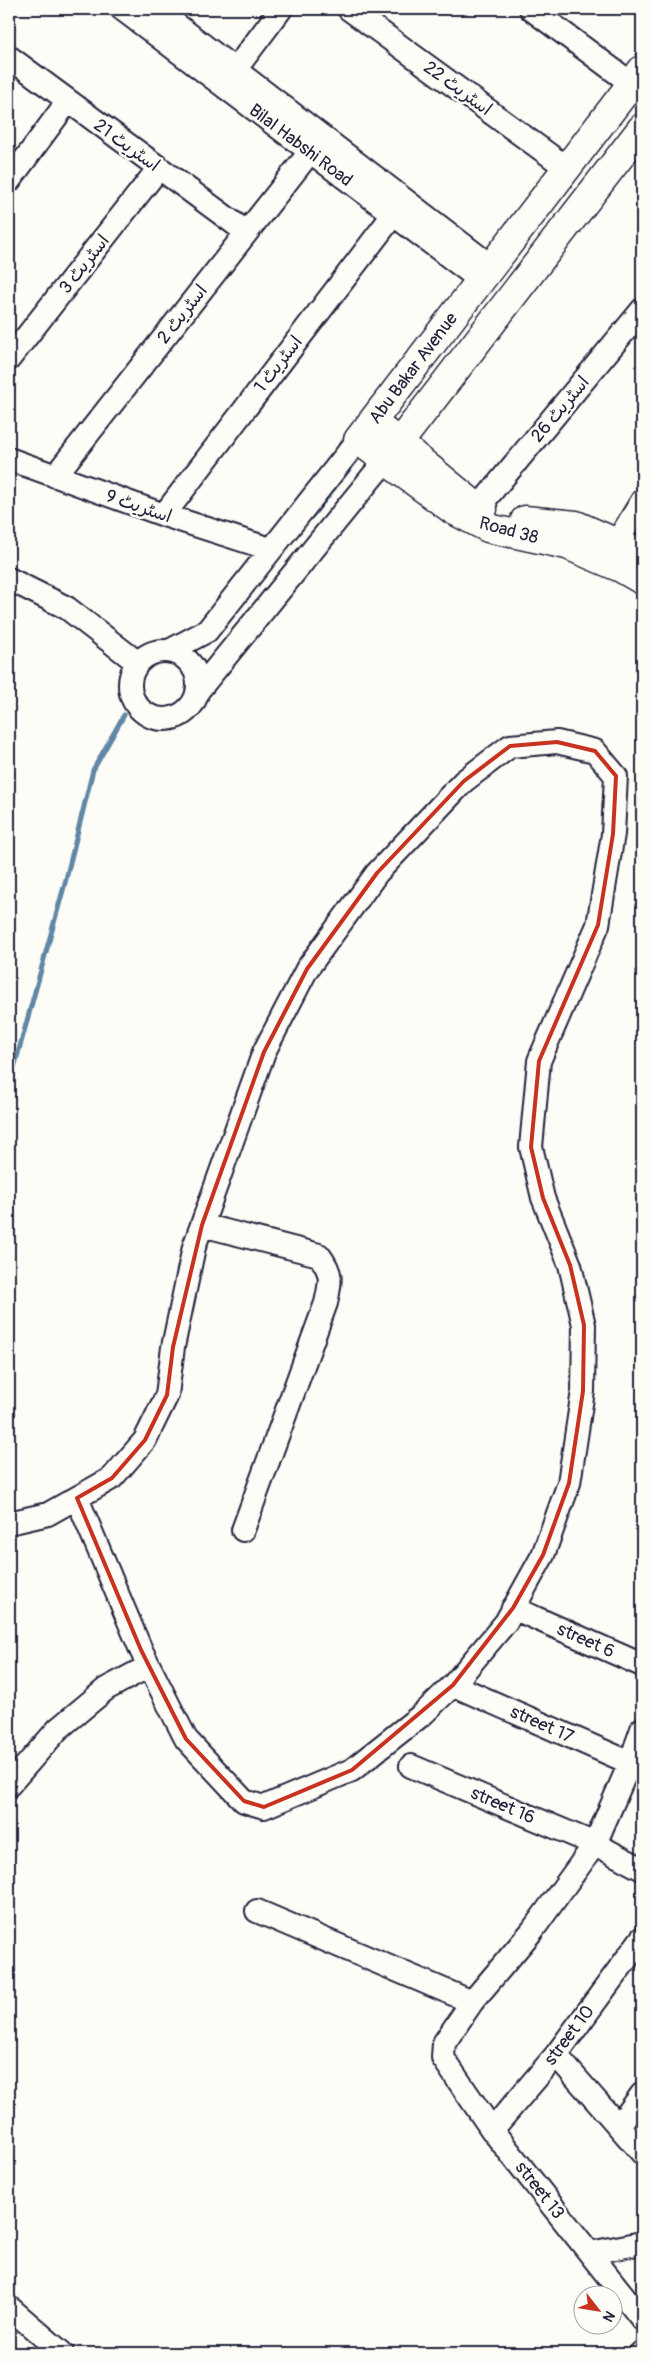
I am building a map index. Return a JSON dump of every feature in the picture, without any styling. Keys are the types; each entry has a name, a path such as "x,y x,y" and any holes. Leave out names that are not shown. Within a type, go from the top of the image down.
{"main road":[{"name":"Abu Bakar Avenue","path":"365,430 637,77"},
{"name":"Abu Bakar Avenue","path":"392,452 639,140"},
{"path":"365,430 392,452"},
{"name":"Road 38","path":"392,452 478,508 526,520 576,525 642,554"},
{"name":"Road 38","path":"392,452 452,510 488,528 567,544 621,568 642,580"}],"street":[{"name":"Bilal Habshi Road","path":"122,9 393,215 486,274"},
{"name":"Bilal Habshi Road","path":"156,9 235,70 486,274"},
{"path":"235,70 281,9"},
{"name":"اسٹریٹ 22","path":"348,9 567,168"},
{"path":"544,12 637,77"},
{"name":"اسٹریٹ 21","path":"9,57 246,232"},
{"path":"9,180 68,101"},
{"name":"اسٹریٹ 2","path":"55,476 310,152"},
{"name":"اسٹریٹ 3","path":"9,359 159,168"},
{"name":"اسٹریٹ 1","path":"164,515 393,215"},
{"name":"اسٹریٹ 26","path":"478,508 642,310"},
{"name":"Abu Bakar Avenue","path":"171,650 207,631 365,430"},
{"name":"Abu Bakar Avenue","path":"197,692 392,452"},
{"name":"اسٹریٹ 9","path":"9,459 164,515 270,549"},
{"path":"617,542 642,501"},
{"path":"9,579 67,608 138,663"},
{"path":"171,650 190,663 198,682 193,702 178,716 168,719 149,715 140,709 130,692 132,672 138,663 148,654 171,650"},
{"path":"9,1523 48,1514 112,1478 145,1440 167,1395 173,1347 194,1247 264,1052 307,969 377,873 464,781 510,746 558,742 595,751 616,776 613,834 598,924 539,1061 531,1147 543,1198 570,1265 584,1325 583,1391 569,1483 521,1612 506,1622 453,1686 352,1770 264,1807 244,1801 186,1739 149,1666 77,1498"},
{"path":"202,1226 319,1255 328,1268 331,1281 326,1303 242,1530"},
{"name":"street 6","path":"521,1612 642,1665"},
{"path":"9,1785 58,1729 106,1689 149,1666"},
{"name":"street 17","path":"453,1686 636,1765"},
{"path":"257,1910 472,2002 532,1931 595,1844 636,1765 642,1729"},
{"name":"street 16","path":"411,1766 595,1844 642,1869"},
{"name":"street 10","path":"492,2130 556,2055 642,1938"},
{"name":"street 13","path":"472,2002 444,2043 443,2058 492,2130 642,2319"},
{"path":"556,2055 620,2124 642,2153"},
{"path":"620,2124 642,2094"},
{"path":"590,2253 642,2243"},
{"path":"10,2308 62,2353"}],"highlighted area":[{"path":"557,742 595,751 616,776 613,834 598,925 539,1061 531,1147 543,1198 570,1265 584,1325 583,1391 569,1483 543,1555 513,1608 453,1685 352,1770 264,1807 244,1801 186,1739 141,1650 77,1498 112,1478 145,1440 167,1395 173,1347 202,1225 264,1052 307,969 377,873 464,781 510,746"}],"waterway":[{"path":"312,516 358,458"},
{"path":"9,1086 65,883 93,770 124,715"}]}
